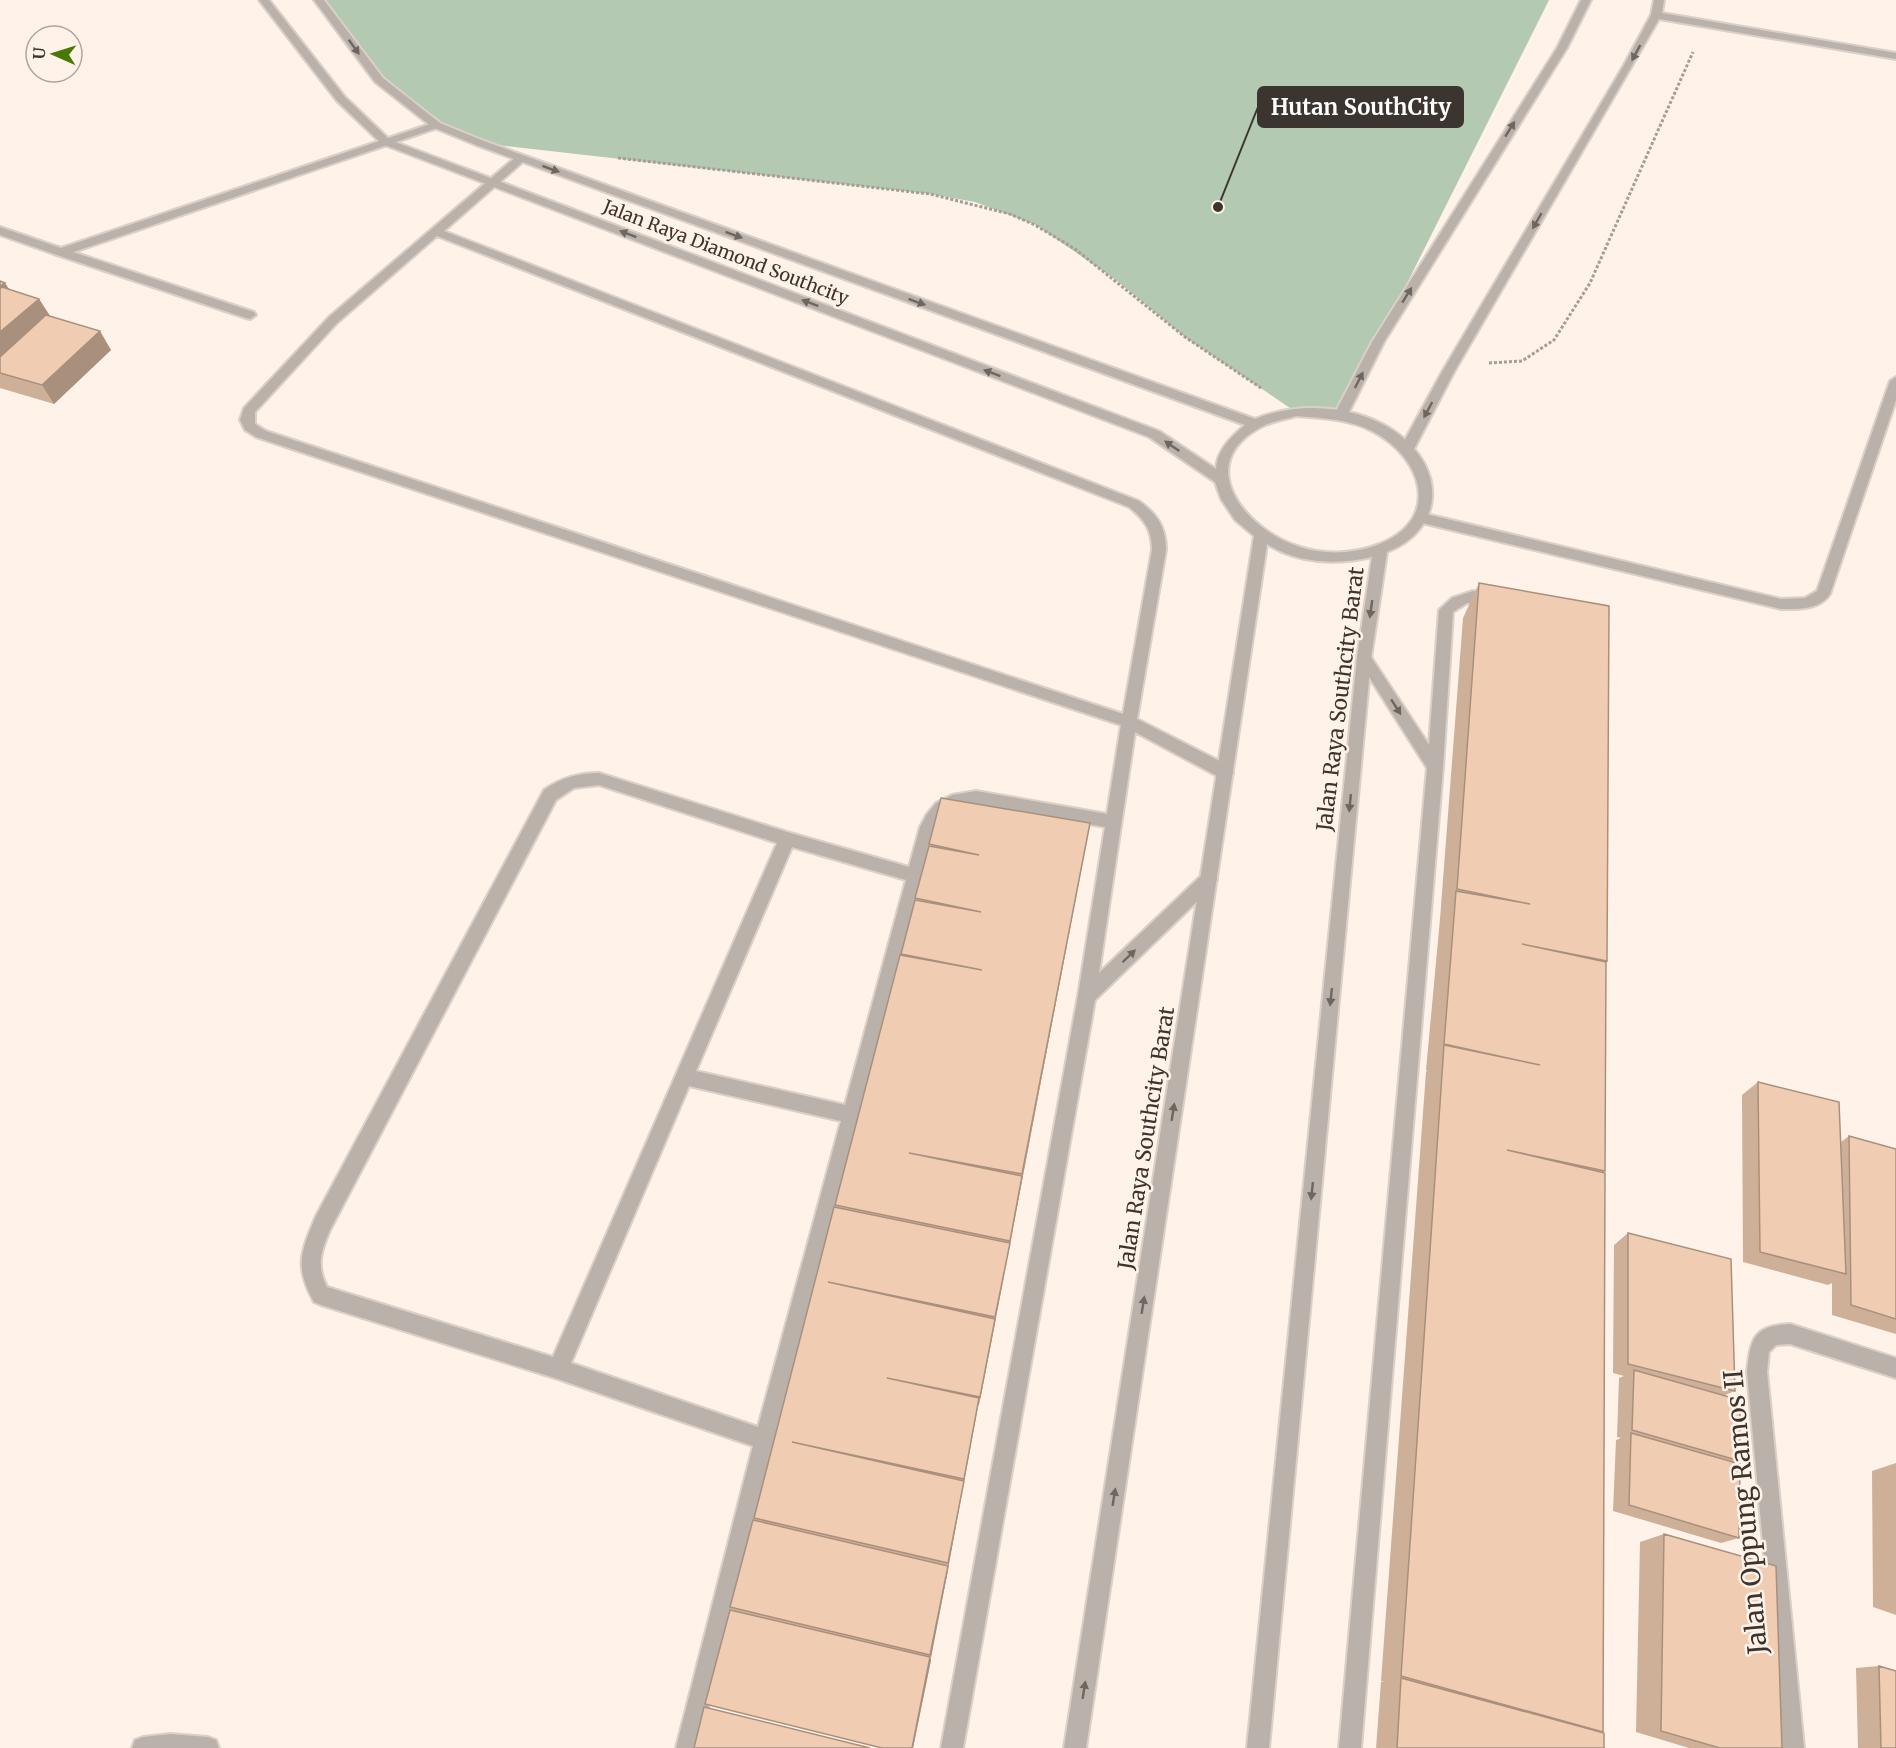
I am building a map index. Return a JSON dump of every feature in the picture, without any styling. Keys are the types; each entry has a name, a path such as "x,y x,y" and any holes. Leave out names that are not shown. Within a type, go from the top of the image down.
{"street":[{"name":"Jalan Raya Diamond Southcity","path":"264,0 341,99 386,142 1154,434 1220,479"},
{"name":"Jalan Raya Diamond Southcity","path":"319,0 379,80 436,125 521,158 1255,424"},
{"path":"1341,415 1378,342 1562,48 1586,0"},
{"path":"1407,449 1452,365 1656,15 1659,0"},
{"path":"1656,15 1896,56"},
{"path":"61,252 436,125"},
{"path":"521,158 333,320 249,411 247,420 250,427 261,434 1129,722 1226,772"},
{"path":"0,231 250,315"},
{"path":"437,232 1134,504 1148,514 1155,525 1160,540 1129,722 1087,996 952,1748"},
{"path":"1422,518 1781,604 1808,603 1823,594 1896,381"},
{"path":"1296,412 1341,415 1378,428 1407,449 1423,471 1429,495 1422,518 1406,537 1380,551 1340,558 1298,552 1261,536 1232,510 1220,479 1223,458 1235,439 1255,424 1296,412"},
{"name":"Jalan Raya Southcity Barat","path":"1075,1748 1261,536"},
{"name":"Jalan Raya Southcity Barat","path":"1258,1748 1364,658 1380,551"},
{"path":"1350,1748 1435,767 1446,610 1459,598 1479,596 1512,603"},
{"path":"1364,658 1435,767"},
{"path":"765,1440 558,1369 321,1295 310,1277 310,1254 323,1223 550,795 564,784 579,779 599,779 787,839 914,875"},
{"path":"687,1748 765,1440 928,827 938,809 954,800 976,798 1115,822"},
{"path":"558,1369 787,839"},
{"path":"1087,996 1209,879"},
{"path":"684,1077 851,1115"},
{"name":"Jalan Oppung Ramos II","path":"1793,1748 1757,1372 1760,1348 1771,1335 1790,1334 1896,1368"},
{"path":"143,1748 170,1745 208,1748"}],"path":[{"path":"1452,365 1522,361 1554,340 1590,283 1705,23"},
{"path":"609,157 930,194 975,202 1007,212 1036,225 1067,244 1116,280 1185,337 1296,412"}],"green space":[{"path":"319,0 1549,0 1341,415 1296,412 1185,337 1116,280 1036,225 975,202 930,194 480,143 436,125 379,80"}],"building":[{"path":"2,287 39,299 0,332 0,289"},
{"path":"46,315 100,331 42,385 0,373 0,357"},
{"path":"1479,583 1609,606 1607,961 1522,944 1606,962 1605,1171 1507,1150 1605,1173 1603,1732 1401,1676 1444,1045 1540,1065 1444,1044 1456,891 1530,904 1457,889"},
{"path":"941,798 1090,823 1022,1174 909,1153 1022,1176 1010,1241 835,1205 900,955 982,970 901,954 915,900 981,912 915,898 929,846 979,855 929,844"},
{"path":"1758,1082 1839,1102 1846,1274 1760,1252"},
{"path":"1849,1136 1896,1149 1896,1319 1851,1305"},
{"path":"834,1207 1010,1243 995,1317 828,1282 995,1319 980,1397 887,1378 979,1398 964,1479 792,1442 964,1481 948,1563 754,1518"},
{"path":"1628,1233 1731,1259 1735,1391 1628,1364"},
{"path":"1634,1370 1740,1400 1740,1461 1632,1430"},
{"path":"1631,1433 1740,1464 1739,1538 1629,1505"},
{"path":"753,1520 948,1566 930,1655 730,1607"},
{"path":"1664,1534 1776,1566 1782,1748 1720,1748 1661,1731"},
{"path":"730,1610 930,1657 912,1748 882,1748 705,1704"},
{"path":"1879,1666 1896,1671 1896,1748 1881,1748"},
{"path":"1401,1678 1604,1733 1604,1748 1397,1748"},
{"path":"704,1707 870,1748 694,1748"}],"place":[{"name":"Hutan SouthCity","path":"1218,207"}]}
